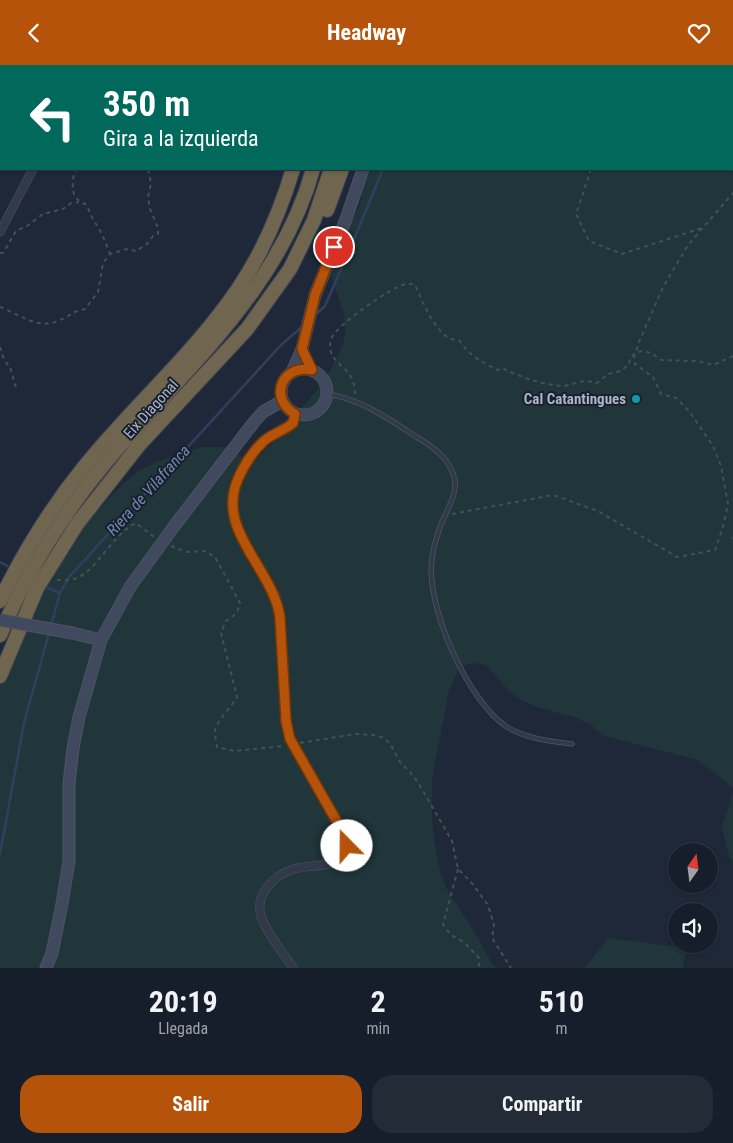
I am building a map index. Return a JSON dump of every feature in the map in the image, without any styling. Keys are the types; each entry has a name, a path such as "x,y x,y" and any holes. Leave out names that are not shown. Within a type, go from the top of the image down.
{"highway":[{"path":"0,601 27,550 65,492 127,417 204,332 238,289 259,254 271,229 293,170"},
{"name":"Eix Diagonal","path":"0,635 38,557 76,500 118,447 220,334 261,281 279,252 294,221 313,170"},
{"name":"Eix Diagonal","path":"0,676 37,588 77,523 140,445 247,329 290,269 314,220 330,170"},
{"path":"290,269 303,258 321,225 342,170"}],"street":[{"path":"0,232 32,170"},
{"path":"292,371 312,370 325,381 327,394 321,408 315,413 308,415 295,414 286,408 282,401 280,388 283,380 292,371 302,349 315,295 346,219 363,170"},
{"path":"302,349 312,370"},
{"path":"46,968 52,953 68,861 69,784 73,749 79,717 101,640 130,587 162,543 254,422 263,412 282,401"},
{"path":"294,968 268,931 262,917 260,903 263,892 278,878 290,871 328,865 335,862 344,854 347,842 292,745 288,733 278,605 272,589 238,531 233,517 232,497 243,468 253,453 264,441 293,423 295,414"},
{"path":"0,620 101,640"}],"lane":[{"path":"327,394 352,400 396,424 440,453 455,479 455,493 434,548 431,561 432,575 437,606 443,626 464,676 492,715 507,727 524,735 572,744"}],"path":[{"path":"77,170 74,173 73,183 74,195 79,202"},
{"path":"0,307 34,323 47,324 60,321 72,312 85,309 98,292 103,263 110,254 127,249 136,251 158,234 158,228 150,209 148,197 151,183 148,170"},
{"path":"591,170 576,214 589,241 622,254 704,227"},
{"path":"445,515 553,495 598,511 677,557 716,550 728,504 720,466 713,446 689,411 676,398 661,394 653,377 635,364 634,360 635,353 663,287 688,245 733,193"},
{"path":"0,253 3,253 8,247 16,231 43,214 62,209 71,203 79,202 87,205 110,254"},
{"path":"352,400 355,388 349,373 336,363 331,352 330,344 333,336 360,311 406,284 415,285 429,314 440,330 449,339 460,341 465,350 482,362 498,370 502,368 518,376 563,386 587,380 598,383 608,374 620,371 629,364 630,358 635,353 648,352 661,360 697,361 713,365 733,356"},
{"path":"0,347 4,360 10,367 16,387"},
{"path":"58,580 74,579 86,572 121,533 136,523 162,543 186,552 205,551 216,557 240,603 237,613 226,621 221,633 237,697 215,729 217,747 235,751 292,745 355,734 374,735 384,738 391,745 400,762 419,784 452,841 458,869 443,925 451,935 465,943 479,958 479,968"},
{"path":"458,869 471,881 488,905 494,925 492,938 511,968"}],"green space":[{"path":"367,170 733,170 733,788 698,760 604,736 590,724 574,717 537,707 519,699 509,691 486,665 472,663 459,668 449,691 432,779 432,819 437,859 442,878 448,891 480,940 492,965 498,968 0,968 0,659 69,544 123,484 139,471 157,462 202,447 229,447 235,450 245,461 255,460 271,445 316,391 332,368 343,345 345,333 344,314 331,275 360,204"},
{"path":"733,793 733,861 729,856 722,827"},
{"path":"608,938 668,946 668,953 685,953 683,968 585,968"}],"waterway":[{"name":"Riera de Vilafranca","path":"314,316 325,306 383,170"},
{"name":"Riera de Vilafranca","path":"51,625 60,593 69,577 281,345 303,326"},
{"path":"0,562 7,566"},
{"path":"48,588 60,593"},
{"name":"Riera de Vilafranca","path":"0,854 24,723 49,633"}],"place":[{"name":"Cal Catantingues","path":"636,399"}],"route":[{"path":"334,247 315,295 302,349 312,370 300,369 292,371 283,380 280,388 280,396 286,408 295,414 293,423 283,431 264,441 248,461 235,487 232,497 232,508 238,531 272,589 278,605 286,721 292,745 344,834 347,846"}]}
